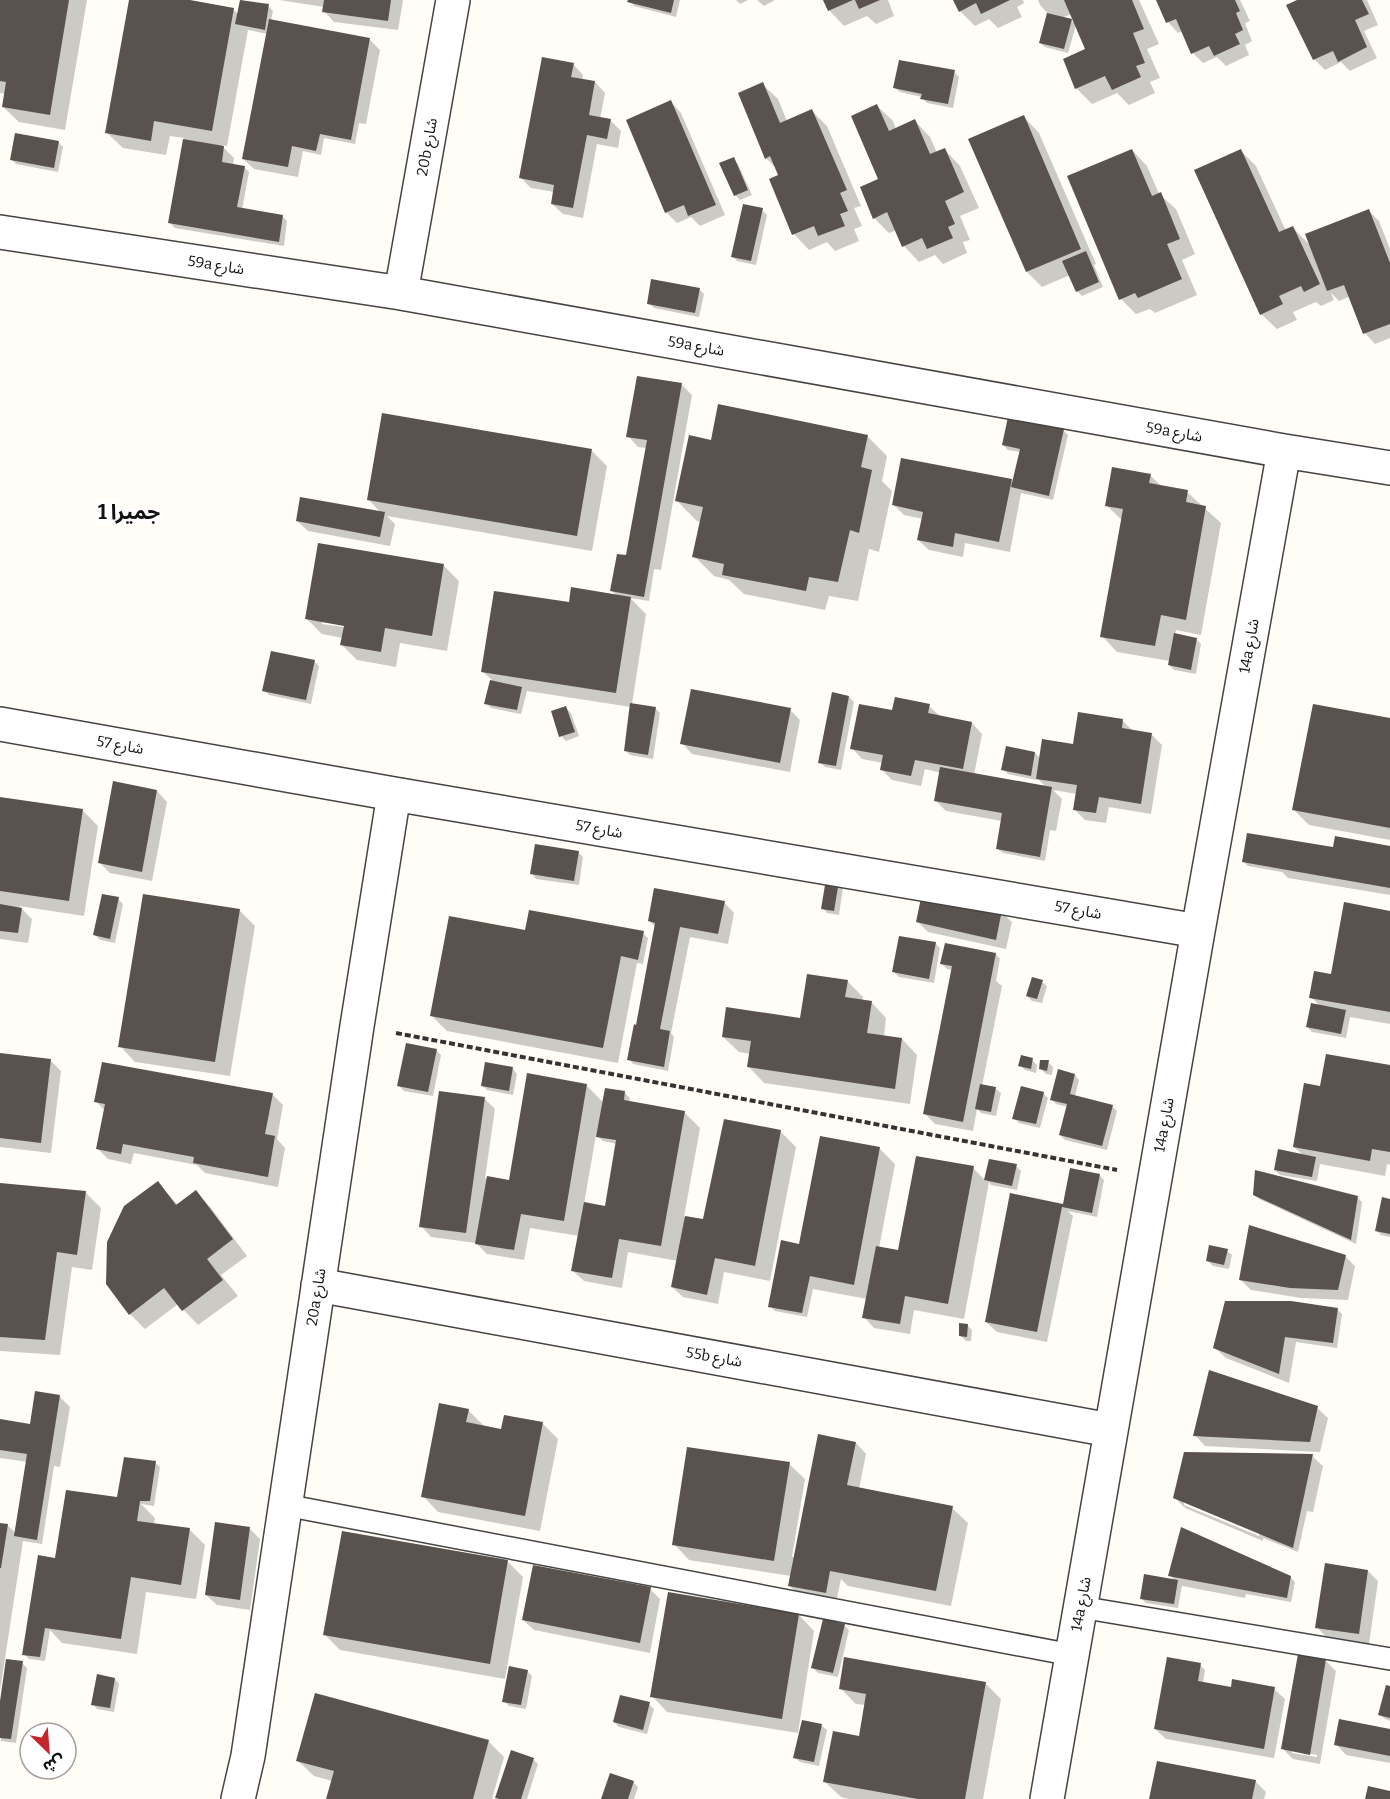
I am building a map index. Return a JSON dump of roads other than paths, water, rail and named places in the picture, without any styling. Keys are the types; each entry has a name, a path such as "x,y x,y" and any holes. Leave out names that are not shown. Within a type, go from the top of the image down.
{"street":[{"name":"20b شارع","path":"401,293 453,0"},
{"name":"59a شارع","path":"0,232 401,293 1390,468"},
{"name":"14a شارع","path":"1047,1799 1154,1178 1284,451"},
{"name":"شارع 57","path":"0,724 394,794 1198,931"},
{"name":"20a شارع","path":"238,1799 248,1756 394,794"},
{"name":"55b شارع","path":"318,1285 1110,1430"}],"lane":[{"path":"285,1505 1072,1655"},
{"path":"1080,1607 1390,1659"}],"district":[{"name":"جميرا 1","path":"129,512"}]}
